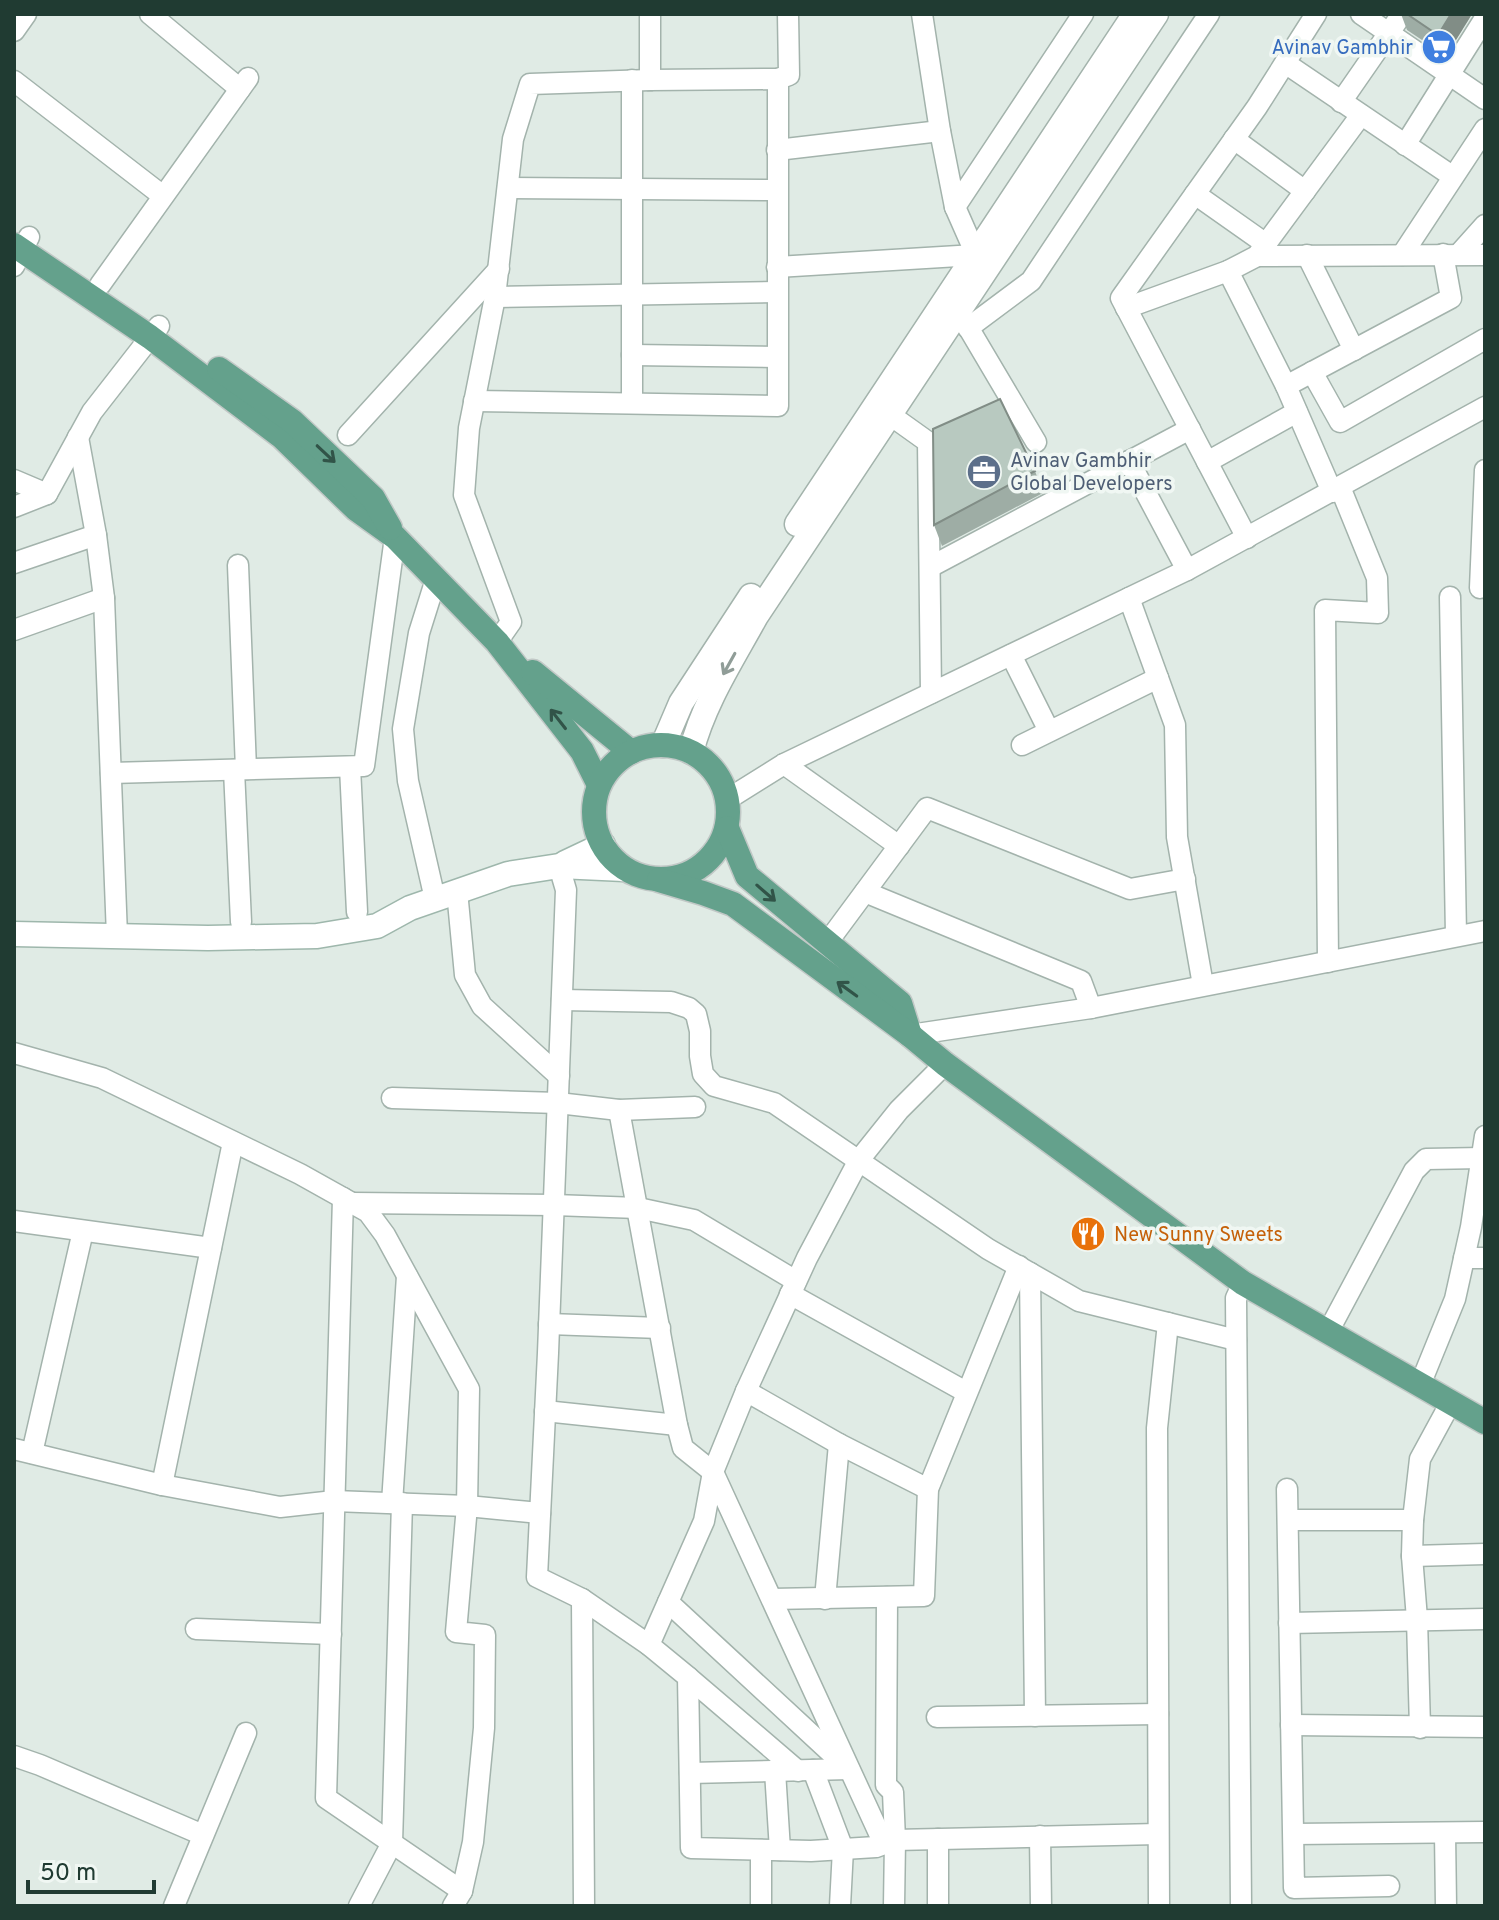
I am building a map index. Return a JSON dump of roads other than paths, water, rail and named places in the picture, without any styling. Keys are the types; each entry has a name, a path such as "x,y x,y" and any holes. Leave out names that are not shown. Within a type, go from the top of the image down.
{"main road":[{"path":"19,245 100,285 155,332"},
{"path":"19,245 292,421 373,498 395,537 497,642 582,751 599,785"},
{"path":"497,642 631,752"},
{"path":"659,880 682,877 702,866 718,849 729,814 728,799 720,780 708,764 691,752 663,745 646,746 631,752 612,766 599,785 594,805 595,826 609,854 624,869 641,877 733,904 1243,1283 1485,1422"},
{"path":"727,828 747,876 900,1003 910,1035"}],"street":[{"path":"14,31 26,14"},
{"path":"100,285 244,84 150,14"},
{"path":"632,403 632,189 650,14"},
{"path":"497,642 511,622 464,495 469,428 495,297 513,139 530,84 778,79 789,75 788,14"},
{"path":"922,14 955,207 980,264"},
{"path":"955,207 1083,14"},
{"path":"663,745 681,703 883,409 958,313 980,264 1135,14"},
{"path":"980,264 1156,14"},
{"path":"958,313 1031,281 1209,14"},
{"path":"1247,538 1121,298 1234,139 1316,14"},
{"path":"1361,14 1485,99"},
{"path":"1341,102 1402,14"},
{"path":"1405,145 1485,18"},
{"path":"1285,63 1452,176"},
{"path":"474,401 778,406 778,79"},
{"path":"14,81 163,196"},
{"path":"1126,308 1228,271 1261,250 1361,115"},
{"path":"1402,255 1485,129"},
{"path":"777,150 940,131"},
{"path":"1234,139 1305,191"},
{"path":"508,188 777,190"},
{"path":"1195,194 1261,250 1307,255 1485,255"},
{"path":"1286,386 1451,298 1451,254 1485,225"},
{"path":"1307,255 1354,350"},
{"path":"777,267 980,264"},
{"path":"348,435 499,269"},
{"path":"1228,271 1377,578 1378,613 1325,610 1328,962"},
{"path":"495,297 777,292"},
{"path":"958,313 1006,407 1036,442"},
{"path":"14,507 47,494 92,412 155,332"},
{"path":"1312,372 1340,422 1485,339"},
{"path":"632,355 777,357"},
{"path":"728,799 784,764 1187,570 1485,407"},
{"path":"883,409 936,439 930,567 931,693"},
{"path":"691,752 713,693 756,616 883,409"},
{"path":"1207,462 1297,412"},
{"path":"930,567 1190,429"},
{"path":"78,437 104,598 117,929"},
{"path":"1129,461 1187,570"},
{"path":"1480,588 1485,470"},
{"path":"14,480 47,494"},
{"path":"14,563 96,535"},
{"path":"111,773 364,766 395,537"},
{"path":"238,565 241,922"},
{"path":"436,579 419,633 403,729 408,781 446,895 465,975 482,1006 559,1076"},
{"path":"1450,597 1456,935"},
{"path":"14,630 104,598"},
{"path":"1129,598 1175,725 1177,837 1203,985"},
{"path":"1011,655 1049,731"},
{"path":"1022,745 1158,678"},
{"path":"784,764 899,846"},
{"path":"350,767 357,912"},
{"path":"827,943 927,808 1130,889 1185,879"},
{"path":"559,866 603,845"},
{"path":"559,866 566,890 537,1577 582,1599 649,1645 806,1770 843,1849 840,1906"},
{"path":"14,920 208,938 317,936 377,926 410,908 508,874 559,866 624,869"},
{"path":"865,892 1081,981 1091,1008"},
{"path":"14,934 315,919 376,909 410,908"},
{"path":"910,1035 1091,1008 1485,931"},
{"path":"562,1000 671,1002 689,1008 696,1014 700,1031 703,1074 714,1086 774,1103 988,1249 1079,1301 1236,1340"},
{"path":"14,1053 102,1078 300,1174 348,1200 368,1212 385,1235 469,1389 467,1506 456,1632 485,1635 484,1728 473,1842 457,1898 392,1843 326,1798 334,1501 348,1200"},
{"path":"649,1645 704,1521 713,1472 793,1287 859,1160 899,1110 945,1064"},
{"path":"392,1098 558,1103 619,1110 695,1107"},
{"path":"619,1110 683,1448 713,1472 849,1769 890,1842"},
{"path":"1420,1385 1475,1258 1471,1227 1485,1136"},
{"path":"162,1485 233,1142"},
{"path":"1328,1332 1414,1171 1426,1159 1482,1158"},
{"path":"348,1200 638,1208 694,1220 793,1287 966,1392"},
{"path":"14,1221 211,1248"},
{"path":"83,1231 23,1451 162,1485 280,1507 334,1501 467,1506 540,1513"},
{"path":"772,1599 924,1596 928,1489 966,1392 1024,1270"},
{"path":"1024,1270 1035,1716"},
{"path":"359,1906 392,1843 397,1503 407,1275"},
{"path":"1241,1906 1236,1298 1243,1283"},
{"path":"1159,1906 1157,1428 1168,1323"},
{"path":"549,1324 660,1328"},
{"path":"746,1391 839,1444 928,1489"},
{"path":"1420,1728 1413,1520 1420,1459 1451,1402"},
{"path":"545,1411 677,1425"},
{"path":"825,1599 839,1444"},
{"path":"1287,1489 1294,1888 1389,1886"},
{"path":"1288,1520 1413,1520"},
{"path":"1412,1556 1485,1554"},
{"path":"887,1597 886,1785 893,1792 890,1842 894,1906"},
{"path":"582,1599 584,1906"},
{"path":"668,1602 849,1769"},
{"path":"1289,1623 1485,1619"},
{"path":"196,1629 331,1634"},
{"path":"688,1677 691,1848 843,1849 938,1839 1158,1834"},
{"path":"937,1717 1158,1714"},
{"path":"1291,1725 1485,1727"},
{"path":"174,1906 246,1733"},
{"path":"14,1756 203,1835"},
{"path":"690,1773 849,1769"},
{"path":"761,1906 771,1850 775,1771"},
{"path":"1294,1834 1485,1832"},
{"path":"1445,1833 1446,1906"},
{"path":"1040,1836 1041,1906"},
{"path":"938,1839 938,1906"}],"place":[{"name":"Avinav Gambhir","path":"1439,47"},
{"name":"Avinav Gambhir Global Developers","path":"984,472"},
{"name":"New Sunny Sweets","path":"1088,1234"}]}
